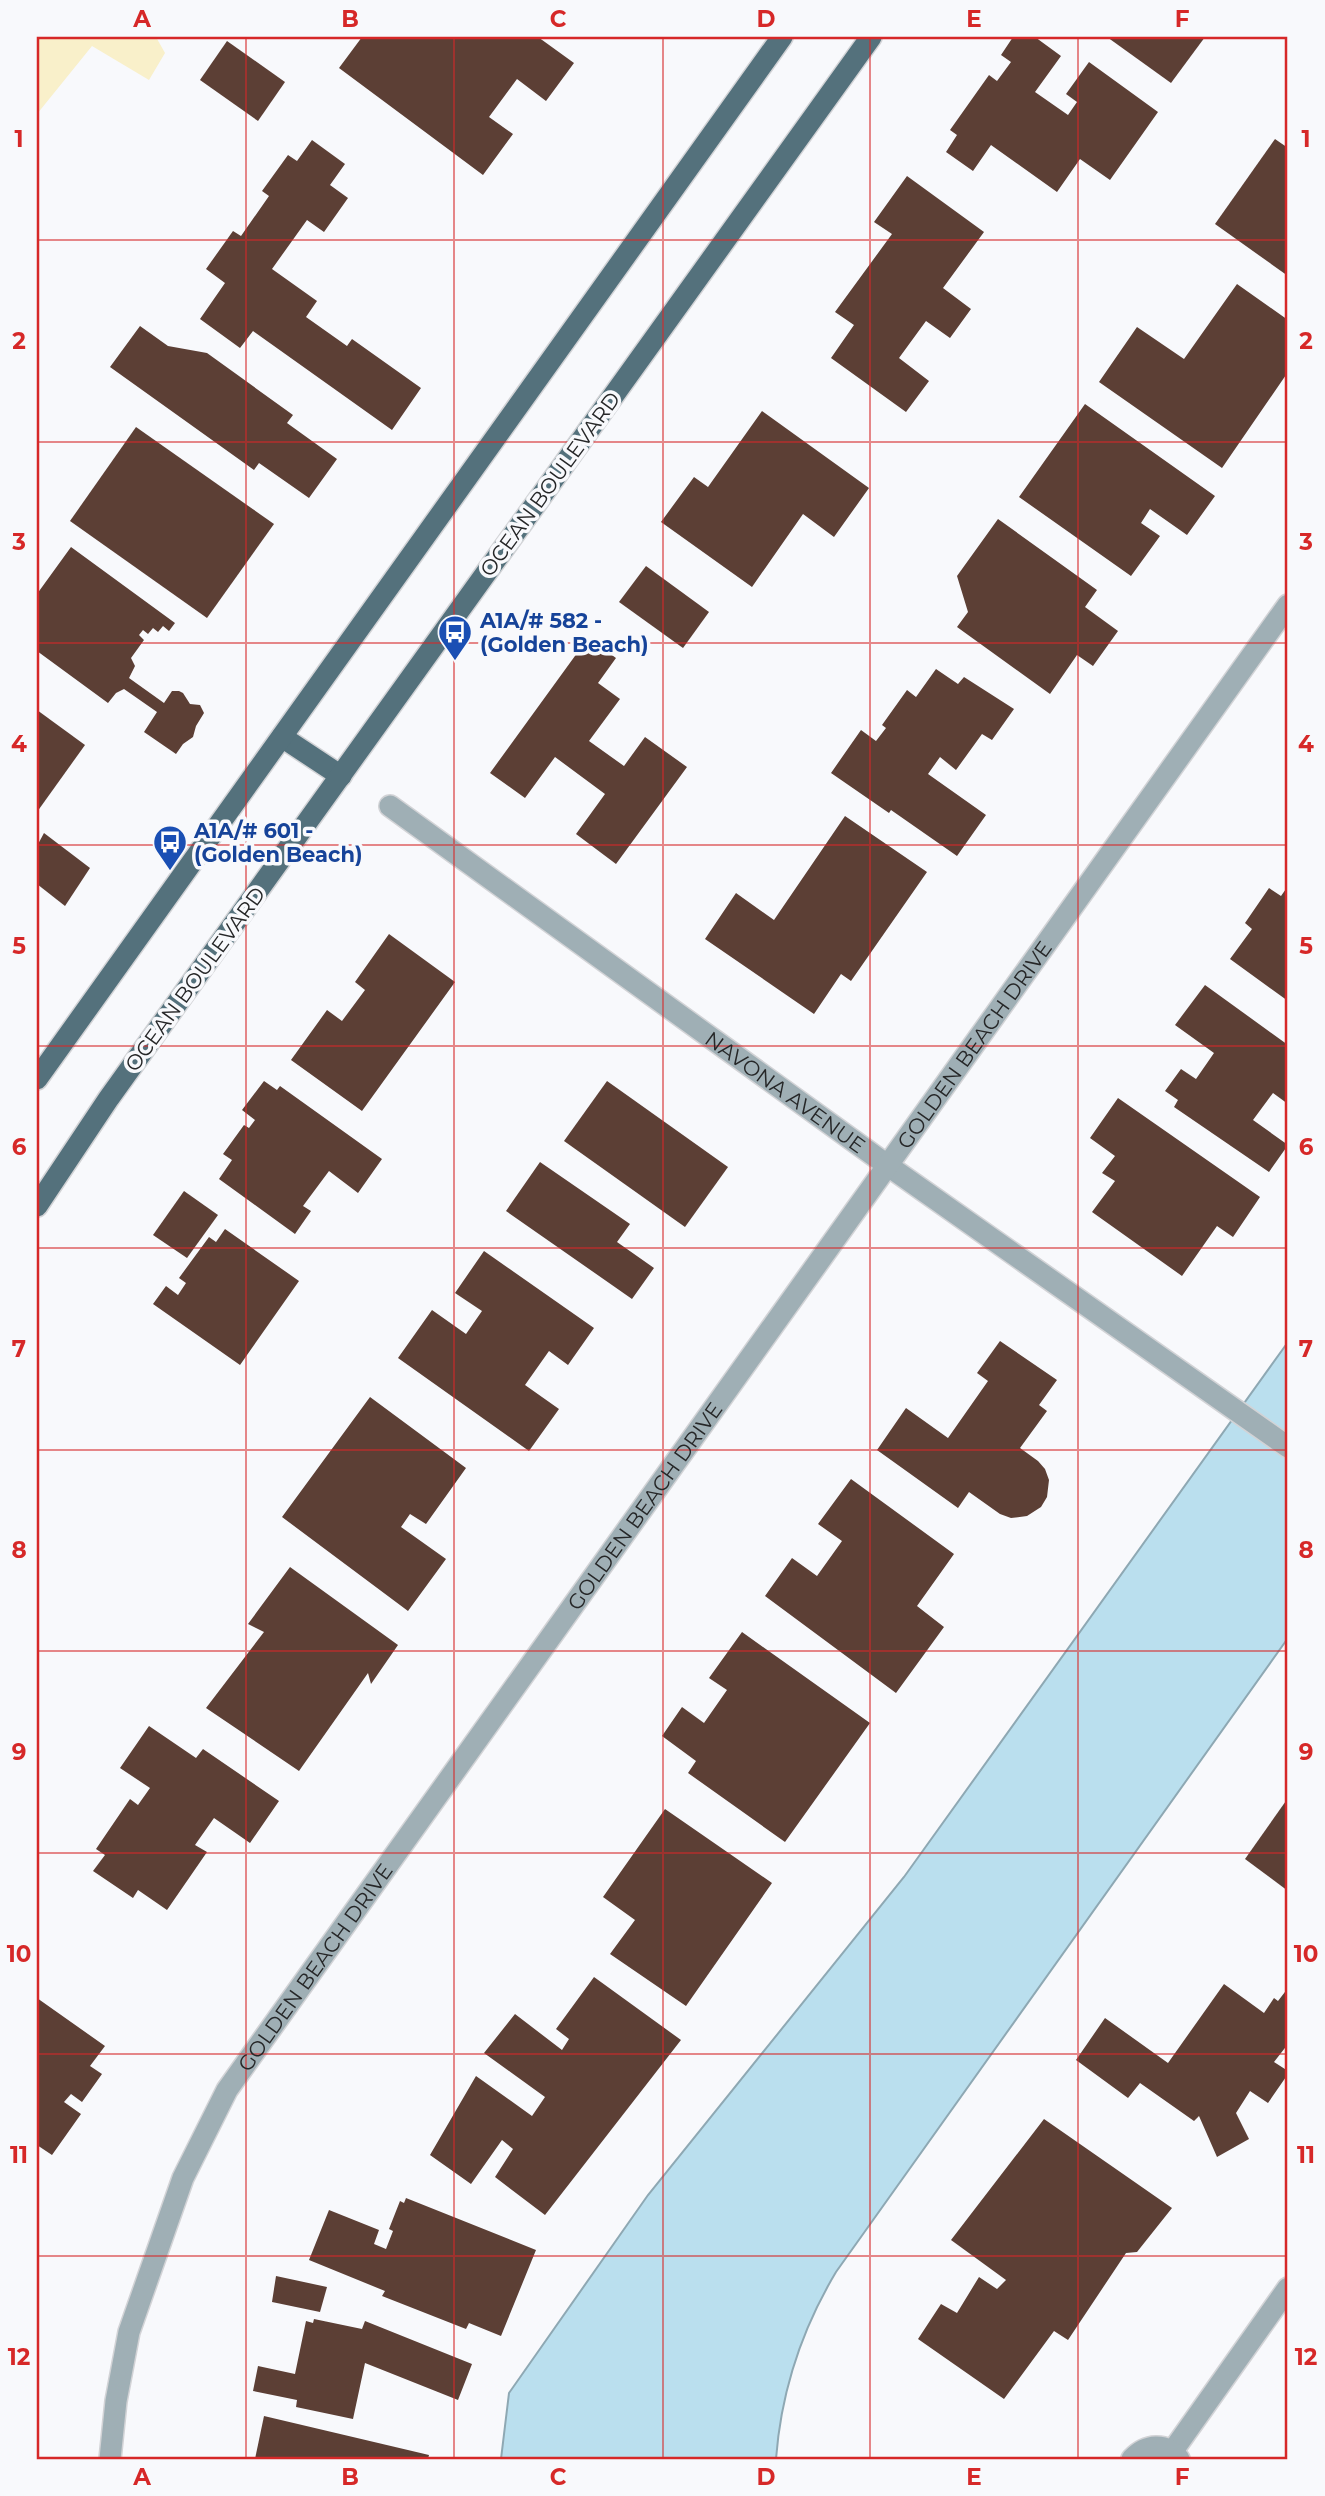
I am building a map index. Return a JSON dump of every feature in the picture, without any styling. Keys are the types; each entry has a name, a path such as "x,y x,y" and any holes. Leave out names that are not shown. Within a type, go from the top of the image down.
{"main road":[{"path":"37,1079 782,37"},
{"name":"OCEAN BOULEVARD","path":"37,1206 117,1087 871,37"},
{"path":"282,737 341,776"}],"street":[{"name":"GOLDEN BEACH DRIVE","path":"110,2459 116,2401 129,2332 183,2178 227,2090 1288,605"},
{"name":"NAVONA AVENUE","path":"390,806 887,1165 1288,1447"},
{"path":"1132,2459 1143,2449 1154,2447 1163,2447 1176,2455 1288,2288"}],"sand":[{"path":"37,37 156,37 165,53 149,80 92,46 37,114"}],"water":[{"path":"1288,1342 1288,1638 836,2272 813,2316 795,2362 783,2410 776,2459 501,2459 509,2393 648,2195 904,1877"}],"building":[{"path":"362,37 538,37 574,63 546,101 517,79 489,117 513,134 483,175 339,68"},
{"path":"1013,37 1035,37 1061,56 1035,92 1068,115 1077,102 1066,94 1089,62 1158,112 1110,180 1080,159 1057,192 991,145 973,171 946,152 957,135 950,130 989,75 997,81 1011,62 1001,55"},
{"path":"1107,37 1205,37 1171,83"},
{"path":"227,41 285,82 258,121 200,80"},
{"path":"1275,139 1288,148 1288,276 1215,224"},
{"path":"312,140 345,164 330,185 348,198 324,232 307,220 272,269 317,301 306,317 347,346 352,339 421,388 392,430 253,331 240,348 200,319 225,283 206,269 233,231 241,236 269,196 262,191 288,155 297,161"},
{"path":"907,176 984,232 943,288 971,309 950,338 926,321 899,358 929,381 906,412 831,358 854,325 835,312 892,234 874,222"},
{"path":"1237,284 1288,320 1288,372 1222,468 1099,382 1137,327 1184,359"},
{"path":"140,326 168,346 207,353 293,415 287,423 337,459 309,498 259,463 254,470 110,367"},
{"path":"1085,404 1215,496 1187,535 1150,509 1141,523 1160,536 1131,576 1019,497"},
{"path":"762,411 869,488 834,537 803,514 752,587 661,522 694,477 708,487"},
{"path":"136,427 274,524 207,618 70,521"},
{"path":"998,519 1097,590 1085,607 1118,631 1093,666 1077,655 1050,694 957,627 968,612 957,576"},
{"path":"71,547 175,623 169,631 163,626 158,632 153,628 148,634 143,630 139,635 144,640 131,658 135,666 129,678 164,703 172,691 179,691 190,704 200,705 204,713 193,737 183,744 176,754 144,732 157,712 124,689 116,693 108,703 37,651 37,594"},
{"path":"646,566 709,612 683,648 619,602"},
{"path":"588,638 616,658 598,683 620,699 589,741 624,766 645,737 687,767 616,864 576,834 605,794 555,757 525,798 490,773"},
{"path":"936,669 958,684 964,677 1014,709 992,740 982,734 956,770 940,757 928,774 986,815 957,856 891,810 889,813 831,773 861,730 876,741 886,728 882,725 907,690 916,697"},
{"path":"37,710 85,745 37,812"},
{"path":"845,816 927,872 851,981 841,974 814,1014 705,939 736,893 774,920"},
{"path":"44,833 90,868 65,906 37,884 37,846"},
{"path":"1288,886 1288,1001 1230,959 1252,929 1245,923 1269,888 1281,896"},
{"path":"389,934 455,982 362,1111 291,1060 327,1010 342,1021 365,990 355,982"},
{"path":"1205,985 1288,1045 1288,1104 1273,1093 1253,1120 1288,1145 1269,1172 1174,1107 1178,1100 1165,1091 1181,1069 1196,1079 1214,1053 1175,1025"},
{"path":"264,1081 277,1090 280,1086 382,1159 358,1193 329,1171 303,1206 311,1211 295,1234 219,1179 232,1160 223,1154 244,1125 249,1128 255,1120 242,1110"},
{"path":"607,1081 728,1167 685,1227 564,1141"},
{"path":"1118,1098 1260,1197 1233,1237 1217,1226 1182,1276 1092,1212 1115,1181 1102,1173 1115,1156 1090,1138"},
{"path":"540,1162 630,1224 617,1242 654,1268 632,1299 506,1211"},
{"path":"184,1191 218,1215 187,1258 153,1235"},
{"path":"225,1229 299,1281 240,1365 153,1304 166,1286 178,1295 186,1283 179,1278 209,1237 216,1242"},
{"path":"484,1251 594,1328 568,1365 549,1351 525,1385 559,1409 529,1451 398,1358 432,1310 466,1334 482,1311 455,1293"},
{"path":"1000,1341 1057,1380 1039,1405 1047,1411 1020,1448 1045,1469 1049,1480 1047,1497 1041,1507 1027,1516 1011,1518 1000,1514 969,1492 958,1508 877,1450 906,1408 948,1438 988,1381 977,1373"},
{"path":"370,1397 466,1468 426,1524 410,1514 401,1527 446,1559 408,1611 282,1517"},
{"path":"851,1479 954,1554 917,1606 944,1627 896,1693 765,1596 792,1558 817,1576 842,1541 818,1524"},
{"path":"290,1567 398,1645 371,1684 368,1673 299,1771 206,1708 264,1632 248,1624"},
{"path":"742,1632 870,1723 785,1842 688,1773 696,1761 662,1736 682,1707 704,1723 727,1690 709,1678"},
{"path":"149,1726 196,1758 203,1749 279,1801 250,1843 214,1818 195,1845 207,1852 167,1910 138,1890 133,1898 93,1871 105,1855 96,1849 130,1799 138,1805 150,1788 120,1768"},
{"path":"1288,1798 1288,1891 1245,1859"},
{"path":"665,1809 772,1883 686,2006 610,1954 635,1920 603,1897"},
{"path":"594,1977 681,2040 545,2215 495,2177 513,2149 502,2140 471,2184 430,2155 476,2076 532,2116 545,2097 484,2053 515,2014 562,2050 569,2039 556,2029"},
{"path":"1224,1984 1264,2013 1274,1998 1278,2001 1288,1988 1288,2044 1274,2062 1288,2071 1288,2074 1268,2103 1250,2091 1236,2113 1249,2139 1217,2157 1199,2116 1194,2121 1140,2083 1128,2098 1076,2060 1105,2018 1168,2063"},
{"path":"37,1998 105,2046 90,2066 102,2074 82,2102 71,2094 64,2102 81,2114 52,2155 37,2145"},
{"path":"1044,2119 1172,2208 1137,2252 1126,2253 1068,2340 1054,2331 1004,2399 918,2339 941,2304 957,2313 979,2277 997,2289 1006,2280 951,2240"},
{"path":"406,2198 536,2250 501,2336 469,2323 466,2329 382,2296 385,2291 309,2260 329,2210 379,2230 374,2244 386,2249 393,2231 389,2229 400,2201 404,2203"},
{"path":"276,2276 327,2287 320,2312 272,2302"},
{"path":"314,2319 362,2329 365,2321 472,2364 458,2400 365,2363 353,2419 296,2407 297,2400 253,2391 258,2366 295,2374 306,2321 313,2323"},
{"path":"264,2416 429,2455 428,2459 255,2459"}],"place":[{"name":"A1A/# 582 - (Golden Beach)","path":"455,662"},
{"name":"A1A/# 601 - (Golden Beach)","path":"170,872"}]}
